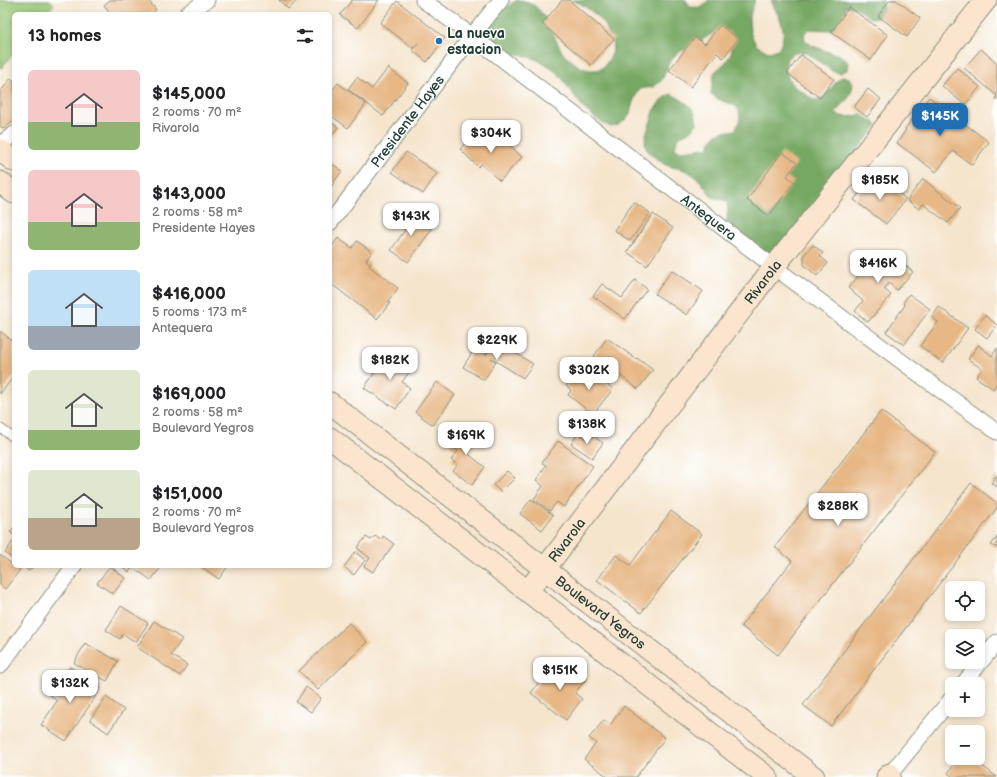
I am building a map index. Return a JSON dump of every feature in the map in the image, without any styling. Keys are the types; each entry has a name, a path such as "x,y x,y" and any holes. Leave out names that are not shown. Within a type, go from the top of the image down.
{"street":[{"path":"190,12 207,0"},
{"name":"Antequera","path":"423,0 774,267 997,432"},
{"name":"Presidente Hayes","path":"332,220 501,0"},
{"name":"Rivarola","path":"528,591 774,267 986,0"},
{"path":"0,144 12,135"},
{"path":"0,150 12,159"},
{"path":"0,182 12,191"},
{"name":"Boulevard Yegros","path":"332,405 814,777"},
{"name":"Boulevard Yegros","path":"332,440 767,777"},
{"path":"0,666 73,568"},
{"path":"969,677 997,642"},
{"path":"889,776 945,707"}],"lane":[{"path":"0,428 12,437"}],"green space":[{"path":"0,0 50,0 54,4 48,12 12,12 12,55 0,68"},
{"path":"517,0 527,2 535,6 541,13 547,21 564,55 582,68 593,70 602,68 608,61 613,51 612,41 608,31 599,18 585,6 572,0 686,0 691,7 696,7 703,6 708,0 755,0 749,18 750,32 756,45 768,52 779,48 783,35 782,25 771,0 883,0 883,11 878,18 870,18 857,8 845,6 846,13 831,30 809,29 804,34 805,41 811,45 831,53 838,54 844,58 848,63 847,70 840,73 832,71 807,53 800,52 792,54 787,59 785,66 788,78 792,85 814,100 823,98 843,76 849,78 853,84 851,93 847,100 835,113 840,116 847,117 861,115 873,121 877,126 774,254 767,255 727,223 727,202 712,197 701,182 691,173 662,163 648,151 645,143 646,134 655,110 662,100 671,94 689,105 695,113 697,123 693,129 679,137 675,149 681,151 708,148 713,138 717,134 735,130 740,119 736,106 724,102 711,94 714,73 729,57 732,50 731,43 714,32 690,48 676,54 668,65 663,78 659,83 653,87 639,89 629,116 618,125 611,127 604,124 585,110 558,73 538,60 523,55 509,53 497,44 489,31 489,23 505,8"}],"building":[{"path":"110,0 148,0 156,10 153,12 109,12 104,5"},
{"path":"279,0 298,0 288,9"},
{"path":"352,0 379,0 358,28 340,15"},
{"path":"562,0 569,0 614,39 591,65 542,24"},
{"path":"890,0 896,0 920,18 907,37 878,16"},
{"path":"397,1 445,38 427,62 412,50 418,43 413,48 380,23"},
{"path":"849,7 888,35 871,60 831,32"},
{"path":"720,25 738,39 723,58 717,53 691,87 669,70 695,37 705,44"},
{"path":"981,49 997,63 997,96 964,68"},
{"path":"801,55 834,79 820,98 787,73"},
{"path":"388,68 408,83 383,116 348,89 357,77 372,89"},
{"path":"957,68 980,87 965,105 942,86"},
{"path":"11,78 12,122 3,129 0,126 0,92"},
{"path":"338,83 366,104 348,128 332,116 332,90"},
{"path":"868,89 881,99 867,117 854,107"},
{"path":"929,97 989,142 972,165 953,151 936,172 897,143 906,130 905,129"},
{"path":"332,122 338,127 332,135"},
{"path":"481,126 500,144 504,140 522,157 500,181 481,164 478,167 460,149"},
{"path":"406,152 437,173 423,194 392,172"},
{"path":"782,152 797,163 787,176 794,182 769,216 747,200"},
{"path":"332,164 342,171 332,185"},
{"path":"880,179 906,199 886,224 854,200 867,183 874,188"},
{"path":"923,179 960,208 948,223 923,204 919,209 907,200"},
{"path":"634,202 650,213 630,241 614,230"},
{"path":"409,213 432,229 408,262 391,250 405,230 400,226"},
{"path":"653,214 673,228 647,266 627,252"},
{"path":"338,238 352,248 357,241 372,252 366,260 371,264 369,266 398,288 388,302 390,303 377,319 332,285 332,246"},
{"path":"813,245 823,253 820,256 828,263 817,276 804,265 804,255"},
{"path":"878,253 887,260 892,254 913,272 897,290 889,283 884,289 891,295 868,322 855,311 863,301 848,288"},
{"path":"672,270 703,291 687,315 655,294"},
{"path":"635,280 647,289 625,319 593,296 602,284 622,298"},
{"path":"909,294 930,309 904,345 886,332 905,305 903,303"},
{"path":"939,307 968,328 943,363 920,346 938,322 932,317"},
{"path":"985,315 997,325 987,338 975,329"},
{"path":"0,331 12,340 12,379 0,394"},
{"path":"607,338 653,370 638,389 594,356"},
{"path":"495,340 533,364 523,378 496,361 484,380 463,367 475,348 486,355"},
{"path":"978,345 992,356 997,348 997,383 993,389 976,377 982,369 968,359"},
{"path":"389,352 412,368 402,382 410,388 396,409 364,388"},
{"path":"587,370 613,389 593,414 568,395 571,390 566,386 574,376 579,380"},
{"path":"437,382 455,395 433,425 415,412"},
{"path":"881,411 935,452 778,655 741,626 792,561 775,547"},
{"path":"464,426 479,437 467,453 485,467 472,485 453,471 458,465 451,460 458,451 450,445"},
{"path":"578,433 588,440 592,435 603,443 592,458 571,444"},
{"path":"558,441 593,466 564,507 557,502 550,511 534,499 543,486 536,480 546,465 542,463"},
{"path":"507,471 515,478 501,492 493,485"},
{"path":"997,475 997,487 991,483"},
{"path":"971,483 997,503 997,508 831,726 803,705"},
{"path":"531,499 553,515 542,530 520,514"},
{"path":"671,511 702,534 641,613 597,580 616,555 630,565"},
{"path":"375,536 381,540 383,536 394,544 373,572 364,566 370,558 357,548 366,537 371,540"},
{"path":"997,537 997,548 991,545"},
{"path":"12,543 12,558 5,553"},
{"path":"355,552 365,560 354,575 344,567"},
{"path":"0,555 12,564 12,568 17,568 20,570 5,589 0,585"},
{"path":"108,568 112,568 125,578 113,594 97,583"},
{"path":"124,568 131,568 129,572"},
{"path":"133,568 160,568 151,580"},
{"path":"203,568 227,568 219,579"},
{"path":"121,606 148,623 136,642 123,634 120,639 106,630"},
{"path":"154,621 182,639 171,655 187,665 180,676 137,647"},
{"path":"349,623 367,642 318,690 299,671"},
{"path":"85,643 118,661 107,681 74,663"},
{"path":"565,663 586,679 575,693 582,699 566,720 531,693 547,672 553,677"},
{"path":"70,667 101,688 66,741 41,725 57,701 51,696"},
{"path":"306,687 321,698 311,712 296,702"},
{"path":"106,697 124,710 108,733 90,720"},
{"path":"624,706 665,738 636,777 608,777 584,759 596,743 589,738 604,720 610,725"},
{"path":"954,765 981,765 997,777 953,777 948,773"}],"place":[{"name":"La nueva estacion","path":"439,41"}]}
